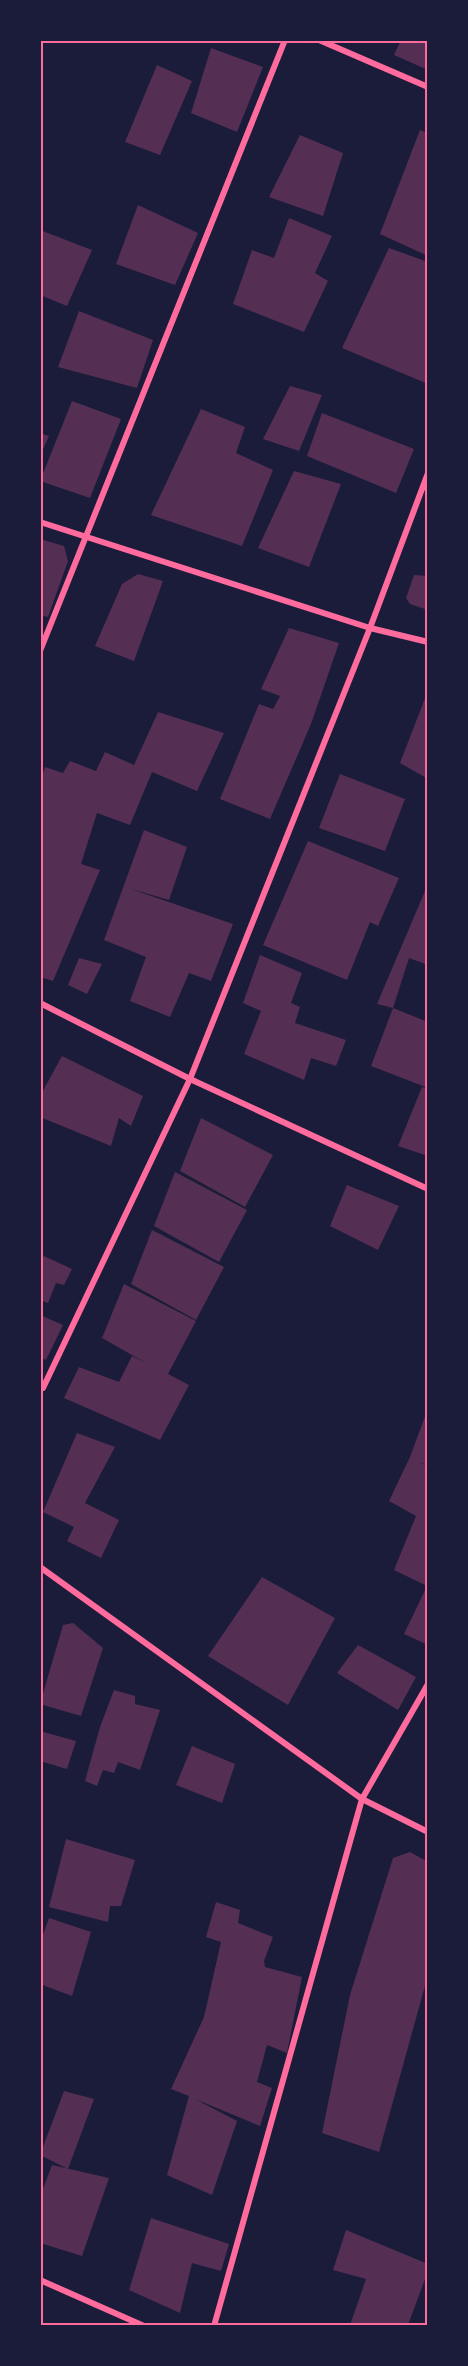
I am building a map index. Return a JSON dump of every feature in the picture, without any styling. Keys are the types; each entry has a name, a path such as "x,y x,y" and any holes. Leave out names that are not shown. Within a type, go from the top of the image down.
{"street":[{"path":"40,651 84,536 285,40"},
{"path":"319,40 428,87"},
{"path":"43,1388 190,1079 370,628 428,473"},
{"path":"40,522 370,628 428,642"},
{"path":"40,1003 190,1079 428,1189"},
{"path":"40,1567 362,1799 428,1832"},
{"path":"213,2325 362,1799 428,1684"},
{"path":"40,2280 144,2325"}],"building":[{"path":"401,40 428,40 428,70 394,55"},
{"path":"211,48 263,67 237,132 191,113"},
{"path":"157,65 192,81 160,155 125,142"},
{"path":"420,130 428,133 428,256 380,234"},
{"path":"300,135 343,153 323,216 269,197"},
{"path":"138,205 198,233 175,285 116,264"},
{"path":"289,218 332,236 315,273 328,281 304,332 233,304 252,250 274,258"},
{"path":"40,230 92,250 67,306 40,295"},
{"path":"389,248 428,262 428,384 342,348"},
{"path":"79,311 153,340 137,388 58,367"},
{"path":"290,386 322,395 299,451 263,439"},
{"path":"72,401 121,419 90,498 40,481"},
{"path":"201,409 245,427 236,453 273,470 242,546 151,515"},
{"path":"322,413 414,449 396,493 307,456"},
{"path":"40,433 49,436 40,456"},
{"path":"294,471 341,484 309,567 258,548"},
{"path":"40,539 64,546 68,561 48,617 40,615"},
{"path":"138,574 163,581 134,661 95,646 122,584"},
{"path":"414,575 428,576 428,610 410,604 406,598"},
{"path":"289,628 339,643 311,724 270,819 220,799 259,704 273,709 280,696 261,689"},
{"path":"428,693 428,779 400,763"},
{"path":"158,712 224,733 197,791 152,772 130,825 97,813 81,864 100,870 53,981 40,977 40,783 45,767 63,773 70,761 96,771 105,752 134,765"},
{"path":"340,774 405,799 385,851 319,828"},
{"path":"144,830 187,847 169,900 128,888 233,924 211,981 189,973 170,1017 130,1001 146,957 104,940"},
{"path":"308,841 399,878 378,926 370,922 347,980 263,945"},
{"path":"428,884 428,965 409,958 393,1008 377,1004"},
{"path":"260,955 302,973 291,1003 300,1007 295,1023 346,1040 336,1066 311,1058 304,1080 244,1054 261,1011 243,1003"},
{"path":"79,958 102,964 87,994 68,985"},
{"path":"393,1008 428,1022 428,1088 371,1066"},
{"path":"62,1056 143,1096 131,1126 119,1118 111,1146 40,1117 40,1096"},
{"path":"422,1087 428,1089 428,1156 398,1146"},
{"path":"201,1118 273,1155 245,1207 180,1171"},
{"path":"175,1172 247,1210 219,1262 154,1226"},
{"path":"347,1185 399,1206 378,1250 330,1226"},
{"path":"152,1230 224,1267 196,1320 131,1284"},
{"path":"44,1256 72,1269 64,1285 56,1283 48,1303 40,1300 40,1263"},
{"path":"124,1284 196,1321 168,1374 189,1385 160,1440 64,1398 79,1367 119,1382 132,1356 146,1363 102,1338"},
{"path":"40,1315 63,1325 46,1360 40,1357"},
{"path":"427,1411 428,1465 419,1462 428,1466 428,1645 404,1634 427,1586 394,1570 416,1516 389,1501 410,1457"},
{"path":"77,1433 115,1447 85,1503 119,1520 101,1558 67,1541 74,1527 43,1512"},
{"path":"262,1577 335,1618 288,1705 208,1656"},
{"path":"73,1623 103,1648 81,1716 40,1704 63,1625"},
{"path":"358,1645 416,1677 398,1710 337,1673"},
{"path":"114,1690 135,1696 135,1704 160,1710 140,1770 118,1762 114,1773 103,1770 97,1786 85,1781 100,1727"},
{"path":"40,1731 76,1741 67,1769 40,1761"},
{"path":"192,1746 235,1764 222,1803 176,1785"},
{"path":"66,1839 135,1860 121,1906 110,1906 108,1922 49,1907"},
{"path":"410,1852 428,1862 428,1975 379,2152 322,2133 350,1995 393,1858"},
{"path":"216,1902 240,1910 238,1923 273,1937 264,1961 265,1967 302,1977 287,2053 267,2045 257,2082 272,2088 260,2126 195,2099 237,2121 212,2195 167,2175 189,2096 171,2089 204,2017 221,1942 206,1937"},
{"path":"49,1918 91,1932 72,1996 40,1984 40,1943"},
{"path":"64,2091 94,2099 68,2169 40,2155"},
{"path":"52,2165 109,2178 82,2256 40,2243 40,2197"},
{"path":"151,2218 229,2244 221,2271 192,2263 180,2313 129,2290"},
{"path":"346,2230 428,2264 428,2271 408,2325 350,2325 366,2279 333,2270"}]}
